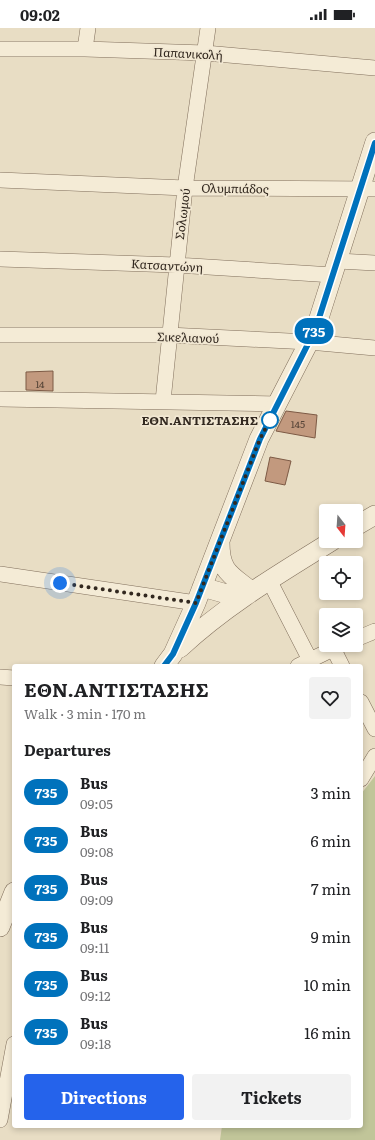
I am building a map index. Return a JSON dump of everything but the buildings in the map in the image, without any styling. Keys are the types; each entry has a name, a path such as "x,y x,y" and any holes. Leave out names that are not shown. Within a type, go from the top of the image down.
{"street":[{"path":"85,49 88,28"},
{"name":"Σολωμού","path":"163,401 168,335 185,188 208,28"},
{"name":"Παπανικολή","path":"0,49 85,49 205,53 375,68"},
{"path":"168,660 199,595 260,439 309,342 319,318 335,268 368,189 375,142"},
{"name":"Ολυμπιάδος","path":"0,180 185,188 368,189"},
{"name":"Κατσαντώνη","path":"0,259 176,265 335,268 375,263"},
{"name":"Σικελιανού","path":"0,334 168,335 309,342 375,348"},
{"path":"0,399 278,404"},
{"path":"363,522 375,515"},
{"path":"220,542 220,558 227,572 246,594"},
{"path":"168,660 202,627 246,594 321,548"},
{"path":"0,574 199,595 246,594"},
{"path":"269,580 304,663 327,652"},
{"path":"363,636 375,631"},
{"path":"338,652 341,664"},
{"path":"0,677 12,678"},
{"path":"363,706 375,729"},
{"path":"363,776 375,756"},
{"path":"0,927 12,897"},
{"path":"0,1120 12,1064"}],"green space":[{"path":"375,776 375,1140 220,1140 222,1128 363,1128 363,791"}],"bus line":[{"name":"735","path":"166,664 173,654 196,603 260,439 309,342 319,318 375,143"}],"place":[{"name":"ΕΘΝ.ΑΝΤΙΣΤΑΣΗΣ","path":"270,420"}],"route":[{"path":"60,583 196,603 260,439 272,416 270,420"}]}
